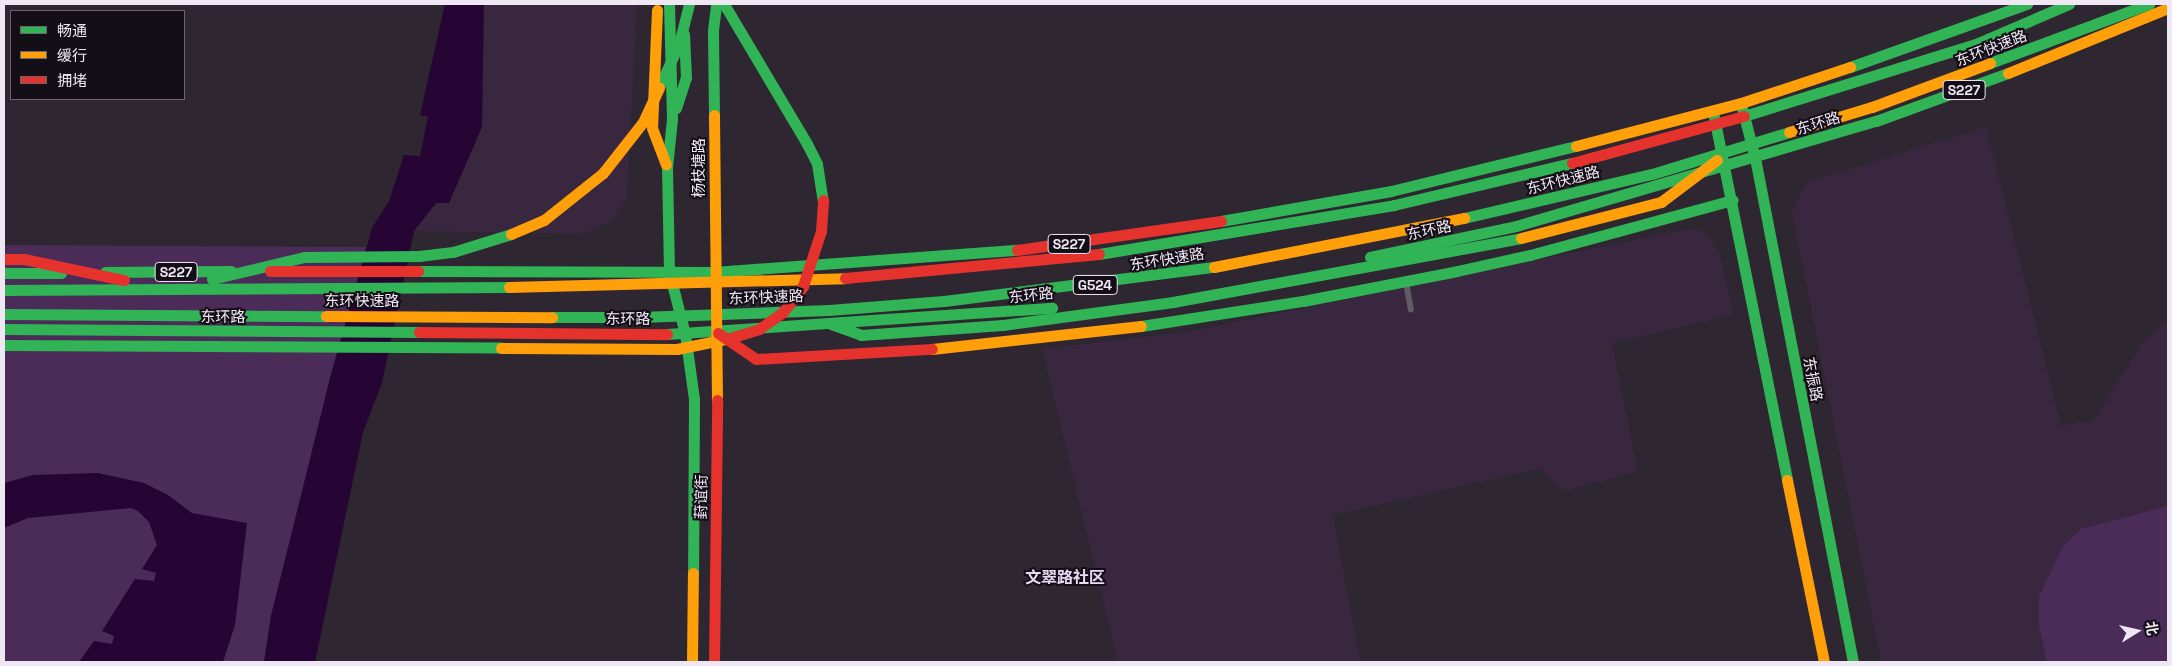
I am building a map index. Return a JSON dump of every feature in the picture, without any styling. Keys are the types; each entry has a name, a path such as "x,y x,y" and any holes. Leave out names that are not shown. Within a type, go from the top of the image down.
{"main road":[{"name":"杨枝塘路","path":"658,4 652,128 667,167"},
{"name":"杨枝塘路","path":"669,4 672,119 667,167 669,272 685,334"},
{"name":"杨枝塘路","path":"672,119 686,78 686,44 678,4"},
{"path":"4,258 24,259 169,289 304,257 419,256 452,252 515,233 544,220 603,173 643,122 679,44 688,4"},
{"name":"杨枝塘路","path":"716,4 713,30 716,332"},
{"path":"4,345 677,349 730,339 759,329 776,318 796,296 810,270 821,231 823,190 814,156 742,39 724,4"},
{"name":"S227","path":"4,273 349,271 714,272 996,253 1166,231 1410,187 1713,111 2027,4"},
{"path":"1978,43 2039,4"},
{"name":"东环快速路","path":"4,289 638,286 827,280 1075,257 1280,226 1504,181 1750,115 1864,81 1978,43 2069,4"},
{"name":"东环快速路","path":"22,314 640,317 829,310 1003,296 1170,275 1399,233 1642,176 1872,108 2149,4"},
{"name":"东环路","path":"4,330 402,334 685,334 1060,307 1288,273 1408,250 1516,226 1726,167 1956,93 2168,8"},
{"name":"东振路","path":"1741,103 1755,158 1853,662"},
{"path":"1713,111 1733,200 1824,662"},
{"path":"831,324 861,335 946,330 1060,318 1288,284 1518,239 1661,202 1730,150"},
{"path":"716,332 756,358 897,352 1130,328 1303,301 1406,281 1564,246 1733,200"},
{"path":"1516,226 1544,229 1557,237 1564,246"},
{"path":"1406,281 1402,260 1408,250"},
{"path":"4,315 22,314 250,346"},
{"name":"葑谊街","path":"714,662 716,332"},
{"name":"葑谊街","path":"685,334 694,399 692,662"}],"lane":[{"path":"1406,281 1411,310"}],"shaded area":[{"path":"445,4 484,4 482,127 449,203 436,203 414,231 382,383 363,432 315,662 264,662 271,616 331,374 372,228 389,201 404,155 420,156 428,117 420,115"},
{"path":"484,4 637,4 627,199 610,221 596,229 579,234 414,231 436,203"},
{"path":"1986,127 2061,426 2094,420 2143,341 2168,321 2168,662 1881,662 1792,212 1805,183"},
{"path":"1683,230 1700,230 1711,239 1720,256 1733,315 1612,343 1638,472 1563,491 1541,468 1333,515 1360,662 1118,662 1042,349 1187,332"},
{"path":"4,245 366,247 271,616 264,662 4,662"},
{"path":"98,473 144,483 168,495 192,513 247,523 235,625 223,662 79,662 94,641 112,644 114,636 102,631 135,579 154,581 156,573 142,569 157,545 149,522 138,511 131,508 28,518 4,528 4,483 33,475"},
{"path":"2168,506 2168,662 2047,662 2039,626 2039,597 2063,546 2081,529"}],"traffic: fast":[{"path":"669,4 672,119 667,167 669,272 685,334 694,399 693,573"},
{"path":"659,87 679,44 689,4"},
{"path":"714,115 713,30 716,4"},
{"path":"724,4 807,144 817,164 823,200"},
{"path":"1850,67 2027,4"},
{"path":"1744,116 1978,43 2069,4"},
{"path":"1990,63 2149,4"},
{"path":"676,108 686,78 684,34"},
{"path":"1370,257 1516,226 1876,121 2008,73"},
{"path":"1741,104 1755,158 1853,662"},
{"path":"1713,112 1787,480"},
{"path":"1464,218 1652,174 1789,132"},
{"path":"1221,221 1391,191 1576,146"},
{"path":"1099,254 1394,205 1572,163"},
{"path":"1141,326 1303,301 1457,271 1530,255 1733,200"},
{"path":"212,279 304,257 419,256 453,252 511,234"},
{"path":"831,324 861,335 1003,325 1173,302 1521,238"},
{"path":"418,271 714,272 1017,250"},
{"path":"552,317 640,317 829,310 944,301 1214,267"},
{"path":"105,272 231,271"},
{"path":"4,273 61,273"},
{"path":"4,290 509,287"},
{"path":"667,334 1052,308"},
{"path":"4,314 326,316"},
{"path":"4,329 419,332"},
{"path":"4,345 501,348"}],"traffic: slow":[{"path":"2008,73 2168,8"},
{"path":"657,10 652,128 666,164"},
{"path":"1789,132 1872,107 1990,63"},
{"path":"1576,146 1741,103 1850,67"},
{"path":"511,234 544,220 603,173 643,122 659,87"},
{"path":"714,115 717,400"},
{"path":"1521,238 1661,202 1717,160"},
{"path":"1214,267 1464,218"},
{"path":"509,287 845,278"},
{"path":"326,316 552,317"},
{"path":"932,349 1141,326"},
{"path":"501,348 677,349 730,338"},
{"path":"1787,480 1824,662"},
{"path":"692,662 693,573"}],"traffic: jam":[{"path":"1572,163 1744,116"},
{"path":"730,338 759,329 783,312 803,286 821,231 823,200"},
{"path":"1017,250 1221,221"},
{"path":"845,278 1099,254"},
{"path":"4,259 24,259 124,280"},
{"path":"270,271 418,271"},
{"path":"419,332 667,334"},
{"path":"718,333 756,359 932,349"},
{"path":"714,662 717,400"}],"district":[{"name":"文翠路社区","path":"1065,578"}]}
